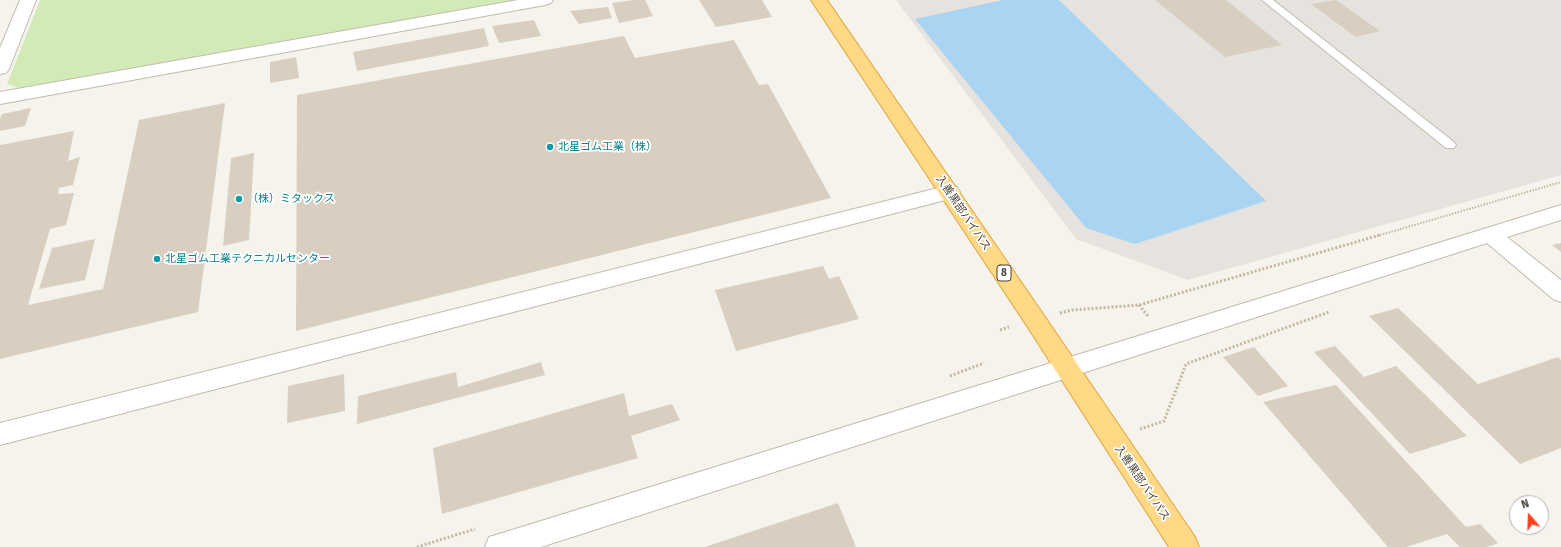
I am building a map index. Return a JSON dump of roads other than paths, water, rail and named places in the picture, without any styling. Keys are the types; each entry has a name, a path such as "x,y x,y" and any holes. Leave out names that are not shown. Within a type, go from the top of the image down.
{"highway":[{"name":"入善黒部バイパス","path":"820,0 950,192 1185,547"}],"street":[{"path":"0,69 28,0"},
{"path":"0,98 545,0"},
{"path":"0,434 950,192"},
{"path":"499,547 1561,212"},
{"path":"1490,234 1561,293"}],"lane":[{"path":"1267,0 1450,146"}],"water":[{"path":"1003,0 1059,0 1266,201 1135,244 1086,228 915,19"}],"place":[{"name":"北星ゴム工業（株）","path":"550,147"},
{"name":"（株）ミタックス","path":"239,199"},
{"name":"北星ゴム工業テクニカルセンター","path":"157,259"}]}
